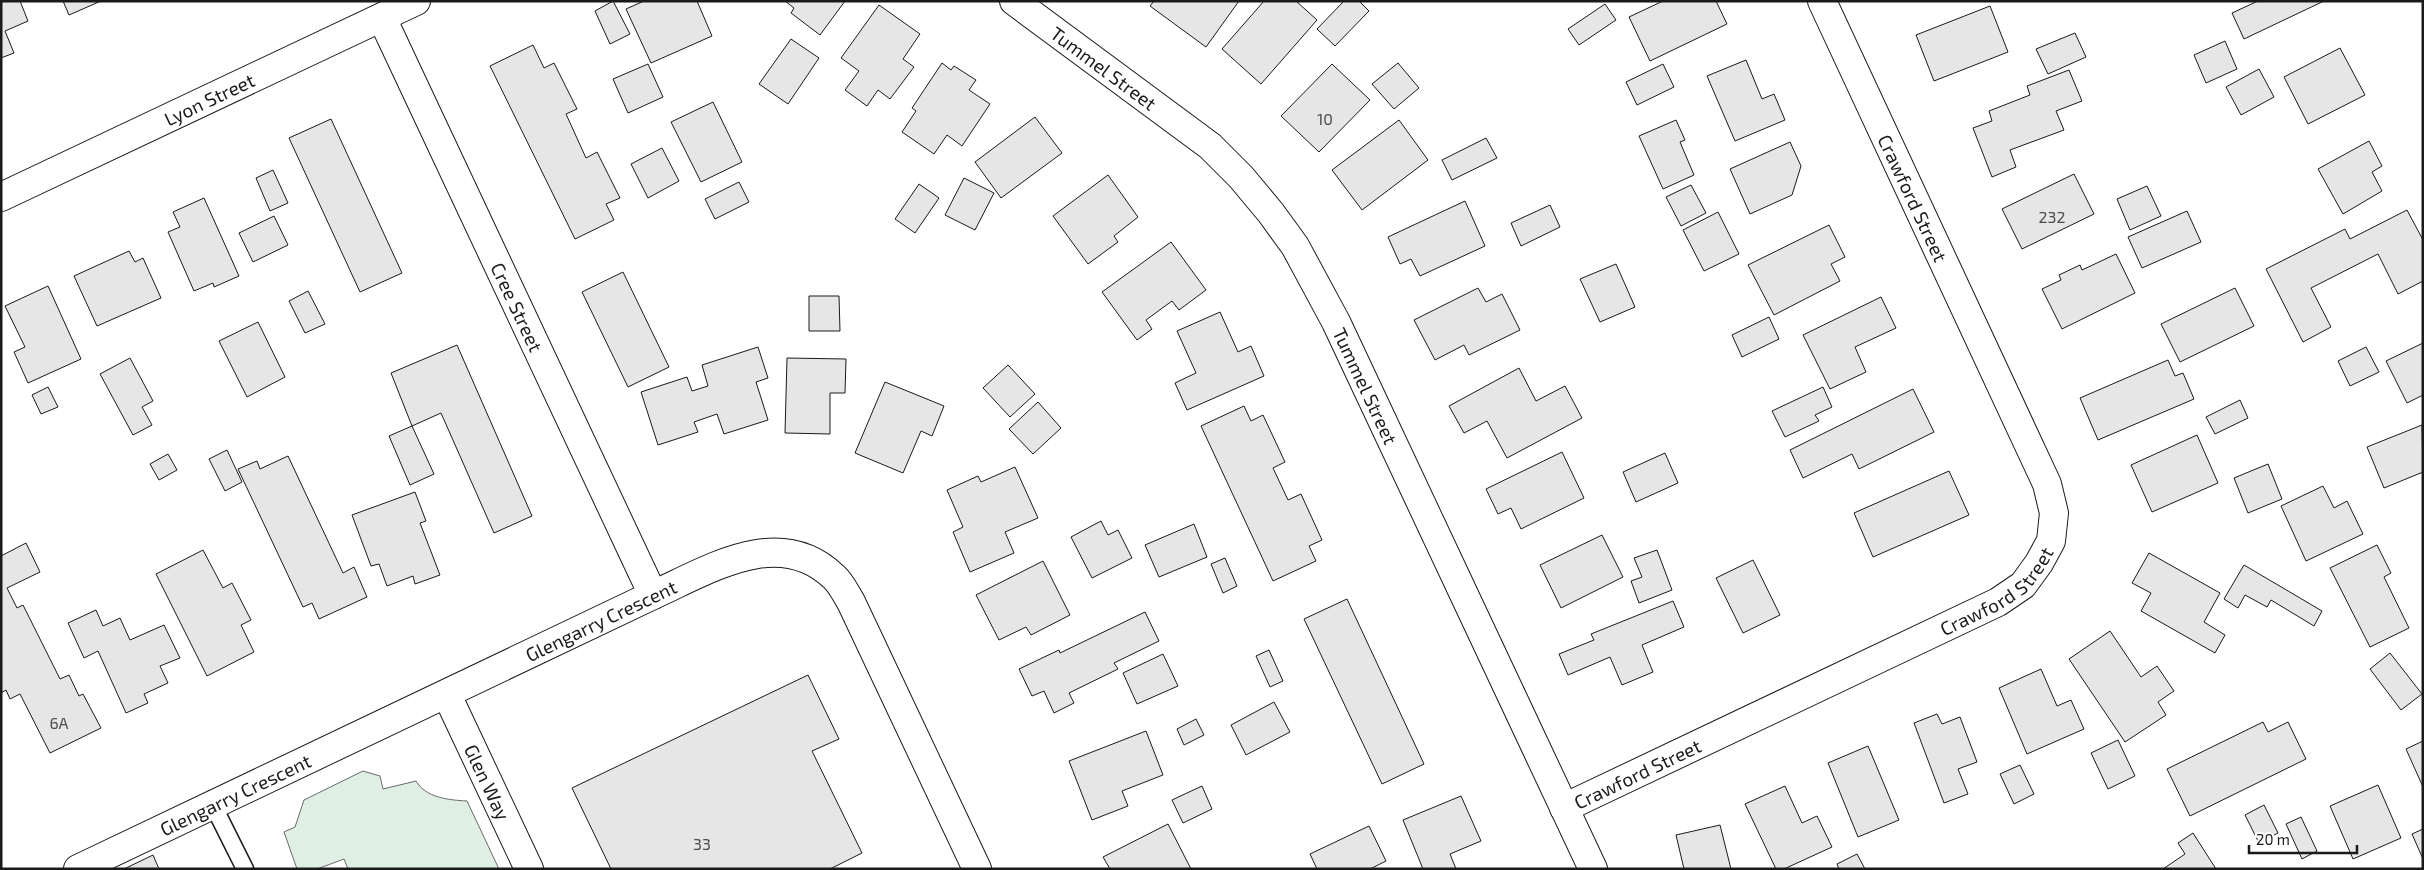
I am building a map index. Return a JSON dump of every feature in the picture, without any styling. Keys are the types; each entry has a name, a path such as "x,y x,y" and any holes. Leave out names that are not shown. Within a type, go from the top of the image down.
{"street":[{"name":"Lyon Street","path":"1,197 416,1"},
{"name":"Tummel Street","path":"1014,1 1210,146 1241,177 1271,213 1294,246 1336,322 1593,869"},
{"name":"Crawford Street","path":"1564,808 1998,602 2023,585 2039,563 2051,541 2054,513 2047,484 1822,1"},
{"name":"Cree Street","path":"382,18 653,595"},
{"name":"Glengarry Crescent","path":"78,869 447,695 653,595 739,556 764,552 789,554 814,562 835,577 851,602 977,869"},
{"name":"Glen Way","path":"447,695 529,869"}],"lane":[{"path":"213,805 245,869"}],"green space":[{"path":"363,771 380,776 383,789 416,781 420,787 432,795 446,799 467,801 499,869 348,869 344,859 317,869 297,869 284,832 295,827 304,800"}],"building":[{"path":"1,1 20,1 28,21 5,31 14,53 1,58"},
{"path":"63,1 101,1 69,15"},
{"path":"613,1 630,34 610,44 595,11"},
{"path":"644,1 697,1 712,36 651,63 626,9"},
{"path":"785,1 845,1 820,35 791,13 794,8"},
{"path":"1154,1 1239,1 1206,47 1150,6"},
{"path":"1264,1 1296,1 1317,20 1261,84 1222,49"},
{"path":"1344,1 1359,1 1369,11 1335,46 1317,29"},
{"path":"1663,1 1716,1 1727,24 1650,61 1629,17"},
{"path":"2258,1 2324,1 2244,39 2232,13"},
{"path":"1605,4 1616,20 1579,45 1568,29"},
{"path":"879,5 920,34 903,59 914,67 890,99 878,90 867,106 845,90 859,71 841,58"},
{"path":"1990,6 2008,52 1934,81 1916,35"},
{"path":"2075,33 2086,57 2048,74 2036,49"},
{"path":"791,39 819,58 788,104 759,84"},
{"path":"2225,41 2237,69 2206,83 2194,55"},
{"path":"533,45 544,68 554,63 577,109 566,114 586,158 597,152 620,198 606,204 614,220 575,239 490,66"},
{"path":"2340,48 2365,95 2308,124 2284,77"},
{"path":"1746,60 1762,99 1774,94 1785,120 1735,141 1707,76"},
{"path":"942,63 951,70 954,66 976,80 969,90 990,104 962,146 947,135 934,154 902,132 916,111 912,108"},
{"path":"1398,63 1419,88 1394,109 1372,84"},
{"path":"648,64 663,97 628,113 613,79"},
{"path":"1332,64 1370,100 1319,152 1281,116"},
{"path":"1663,64 1674,87 1637,105 1626,82"},
{"path":"2259,69 2274,97 2241,115 2226,87"},
{"path":"2069,70 2082,101 2056,111 2064,130 2010,150 2016,167 1992,177 1973,128 1992,121 1989,111 2030,95 2027,86"},
{"path":"713,102 742,162 701,182 671,122"},
{"path":"1035,117 1062,153 1001,198 975,162"},
{"path":"331,119 402,273 360,292 289,138"},
{"path":"1399,120 1428,160 1362,210 1332,170"},
{"path":"1676,120 1685,140 1680,142 1694,175 1663,189 1639,136"},
{"path":"1486,138 1497,158 1452,180 1442,160"},
{"path":"2369,141 2382,166 2372,172 2382,191 2343,214 2318,169"},
{"path":"1790,142 1801,166 1792,195 1750,214 1730,169"},
{"path":"662,148 679,181 648,198 631,164"},
{"path":"273,170 288,203 270,211 256,178"},
{"path":"2074,174 2094,214 2022,249 2002,209"},
{"path":"1108,175 1138,217 1114,236 1118,242 1088,264 1053,216"},
{"path":"964,178 994,193 975,230 945,215"},
{"path":"739,182 749,202 715,219 705,199"},
{"path":"919,184 939,198 915,233 895,219"},
{"path":"1691,185 1706,213 1681,226 1666,197"},
{"path":"2147,186 2161,216 2130,230 2117,199"},
{"path":"204,198 239,276 214,287 213,283 194,291 168,232 180,227 173,212"},
{"path":"1465,201 1485,246 1420,276 1411,259 1400,264 1388,237"},
{"path":"1550,205 1560,227 1521,246 1511,223"},
{"path":"2407,210 2423,240 2423,281 2398,294 2378,254 2311,288 2331,327 2303,342 2266,269 2345,229 2350,239"},
{"path":"2187,211 2201,242 2142,268 2128,237"},
{"path":"1718,212 1739,254 1704,271 1683,230"},
{"path":"274,216 288,245 253,262 239,233"},
{"path":"1829,225 1845,257 1831,264 1840,281 1774,315 1748,265"},
{"path":"1171,242 1206,290 1179,310 1172,301 1146,320 1152,329 1137,340 1102,292"},
{"path":"129,251 135,262 143,258 161,298 97,326 74,276"},
{"path":"2116,254 2135,293 2062,329 2042,289 2061,280 2059,275 2080,265 2082,270"},
{"path":"1616,264 1635,307 1600,322 1580,279"},
{"path":"623,272 669,367 628,387 582,292"},
{"path":"48,286 81,359 28,383 14,352 25,347 5,306"},
{"path":"1478,288 1486,302 1502,294 1520,330 1469,355 1464,345 1435,360 1414,320"},
{"path":"2235,288 2254,326 2180,362 2161,324"},
{"path":"308,291 325,324 305,333 289,301"},
{"path":"809,296 839,296 840,331 809,331"},
{"path":"1881,297 1896,328 1855,347 1866,372 1830,389 1803,335"},
{"path":"1220,312 1238,352 1251,346 1264,376 1187,410 1175,383 1196,373 1177,331"},
{"path":"1769,317 1779,339 1742,357 1732,335"},
{"path":"258,322 285,377 247,397 219,341"},
{"path":"2423,343 2423,395 2407,403 2386,361"},
{"path":"457,345 532,516 494,533 441,413 412,426 391,373"},
{"path":"758,347 768,378 756,382 768,420 724,434 717,414 694,422 698,432 658,445 641,392 687,377 692,391 708,386 702,365"},
{"path":"2366,347 2379,372 2350,386 2338,361"},
{"path":"130,358 153,401 142,407 152,425 133,435 100,374"},
{"path":"787,358 846,359 845,393 830,393 830,434 785,433"},
{"path":"2168,360 2175,376 2183,373 2194,399 2098,440 2080,398"},
{"path":"1008,365 1035,394 1010,417 983,388"},
{"path":"1519,368 1536,401 1565,386 1582,418 1507,458 1487,421 1464,433 1449,406"},
{"path":"885,382 944,406 932,436 921,431 903,473 855,453"},
{"path":"48,387 58,407 41,414 32,395"},
{"path":"1823,387 1832,407 1815,415 1819,421 1785,437 1772,411"},
{"path":"1913,389 1934,432 1859,469 1852,454 1803,478 1790,450"},
{"path":"2240,400 2248,418 2215,434 2206,417"},
{"path":"1038,402 1061,428 1033,454 1009,429"},
{"path":"1244,406 1251,421 1263,415 1285,462 1273,468 1288,500 1301,494 1322,540 1309,546 1316,561 1273,581 1201,426"},
{"path":"2422,425 2423,472 2384,488 2367,447"},
{"path":"412,426 434,474 410,485 389,436"},
{"path":"2197,435 2218,483 2152,512 2131,465"},
{"path":"227,450 242,482 225,491 209,459"},
{"path":"1562,452 1584,498 1521,529 1511,508 1498,514 1486,489"},
{"path":"1665,453 1678,483 1636,502 1623,472"},
{"path":"168,454 177,470 159,480 150,464"},
{"path":"288,456 343,573 354,567 367,597 319,619 312,603 303,607 238,469 257,461 260,469"},
{"path":"2268,464 2282,499 2248,513 2234,478"},
{"path":"1015,467 1038,518 1005,532 1014,553 970,572 953,532 963,527 947,490 978,476 981,482"},
{"path":"1949,471 1969,515 1873,557 1854,513"},
{"path":"2323,486 2334,508 2347,501 2363,534 2306,561 2281,506"},
{"path":"415,492 426,521 420,523 440,575 415,584 413,576 387,586 379,564 371,566 352,515"},
{"path":"1101,521 1108,535 1118,530 1132,558 1092,578 1071,537"},
{"path":"1194,524 1207,557 1159,577 1145,545"},
{"path":"1602,535 1623,577 1561,608 1540,565"},
{"path":"26,543 40,572 7,588 17,608 23,605 60,679 69,675 79,696 83,694 101,728 50,753 20,694 10,699 6,690 1,693 1,556"},
{"path":"2377,545 2391,573 2384,577 2409,628 2370,647 2330,568"},
{"path":"203,550 223,588 232,583 251,620 241,625 254,652 207,676 156,574"},
{"path":"1657,550 1672,590 1639,603 1631,581 1642,577 1634,558"},
{"path":"2149,553 2220,593 2204,622 2225,635 2215,653 2141,611 2151,593 2132,583"},
{"path":"1225,558 1237,586 1223,593 1211,564"},
{"path":"1753,560 1780,615 1743,633 1716,578"},
{"path":"1043,561 1070,615 1031,635 1026,627 999,640 976,595"},
{"path":"2244,565 2322,611 2314,626 2271,600 2267,607 2245,595 2238,608 2224,599"},
{"path":"1347,599 1424,764 1382,784 1304,619"},
{"path":"1673,601 1684,627 1642,645 1653,672 1622,685 1610,657 1568,675 1559,654 1594,640 1591,634"},
{"path":"96,610 103,626 120,618 130,640 164,625 180,658 160,666 168,683 144,694 148,703 126,713 98,651 84,658 68,623"},
{"path":"1145,612 1159,641 1114,663 1118,669 1069,693 1074,703 1054,713 1044,691 1032,696 1019,669 1059,650 1060,653"},
{"path":"2110,631 2141,677 2157,666 2174,691 2158,702 2166,715 2125,742 2069,659"},
{"path":"1269,650 1283,681 1270,687 1256,656"},
{"path":"2390,653 2422,694 2401,710 2370,669"},
{"path":"1163,654 1178,686 1137,704 1123,673"},
{"path":"2041,669 2057,706 2071,700 2084,729 2027,754 1999,688"},
{"path":"808,675 839,739 812,751 862,853 830,869 611,869 572,788"},
{"path":"1274,702 1290,732 1246,755 1231,725"},
{"path":"1937,714 1942,724 1960,717 1977,762 1958,769 1968,794 1944,803 1914,723"},
{"path":"1196,719 1204,735 1184,745 1177,729"},
{"path":"2263,722 2268,732 2288,722 2306,759 2190,816 2167,769"},
{"path":"1146,731 1163,775 1122,791 1128,806 1092,820 1069,761"},
{"path":"2118,740 2135,776 2108,789 2091,753"},
{"path":"2423,741 2423,787 2406,749"},
{"path":"1868,746 1899,820 1858,837 1828,763"},
{"path":"2020,765 2034,794 2014,804 2000,774"},
{"path":"2378,785 2401,838 2353,859 2330,806"},
{"path":"1202,786 1212,809 1183,823 1172,800"},
{"path":"1785,786 1802,823 1817,816 1832,847 1784,869 1776,869 1745,804"},
{"path":"1461,796 1481,841 1450,854 1456,869 1423,869 1403,820"},
{"path":"2264,805 2278,833 2259,843 2245,815"},
{"path":"2301,817 2317,851 2302,859 2286,824"},
{"path":"1168,824 1191,869 1110,869 1103,857"},
{"path":"1720,825 1731,869 1684,869 1676,835"},
{"path":"1369,826 1386,861 1370,869 1317,869 1310,854"},
{"path":"2423,829 2423,859 2412,834"},
{"path":"2193,833 2216,869 2163,869 2185,854 2178,843"},
{"path":"1857,854 1865,869 1839,869 1837,864"},
{"path":"153,855 159,869 124,869"}]}
